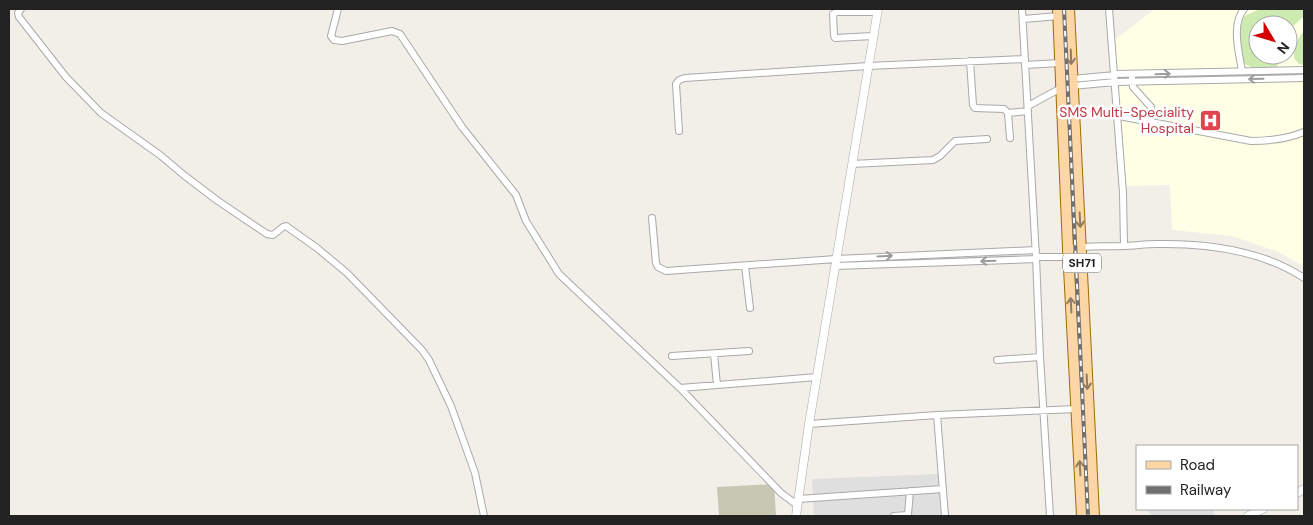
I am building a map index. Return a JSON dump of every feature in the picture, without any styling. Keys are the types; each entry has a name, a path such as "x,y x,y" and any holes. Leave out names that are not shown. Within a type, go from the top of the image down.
{"main road":[{"name":"SH71","path":"1069,9 1094,516"},
{"name":"SH71","path":"1058,12 1082,516"}],"street":[{"path":"21,9 18,13 19,17 66,77 101,113 160,155 218,201 267,234 273,235 283,226 286,226 309,242 347,273 415,341 429,360 451,406 475,473 484,516"},
{"path":"338,9 331,36 334,40 342,41 392,31 400,34 462,127 516,195 526,221 559,274 680,388 781,493 797,502 943,489"},
{"path":"1022,9 1050,516"},
{"path":"1109,9 1123,193 1124,246"},
{"path":"1242,72 1238,23 1239,15 1244,9"},
{"path":"796,516 809,424 836,263 873,36 877,10 837,12 833,14 835,38 873,36"},
{"path":"1023,19 1058,12"},
{"path":"679,131 676,84 685,78 970,61 1060,63"},
{"path":"970,61 975,108 1004,109 1008,113 1010,138"},
{"path":"1290,70 1290,79"},
{"path":"1132,78 1304,70"},
{"path":"1072,82 1115,77 1304,78"},
{"path":"1132,78 1133,88 1151,107 1151,122"},
{"path":"1008,113 1028,108 1061,88"},
{"path":"1124,116 1251,141 1266,141 1295,136 1304,132"},
{"path":"852,164 933,160 940,156 955,141 987,139"},
{"path":"652,218 654,258 656,264 666,271 746,266 1036,258 1068,253 1081,246 1186,244 1228,249 1253,256 1277,264 1304,278"},
{"path":"836,263 1036,250"},
{"path":"746,266 750,308"},
{"path":"672,356 749,351"},
{"path":"714,354 717,385"},
{"path":"997,360 1040,357"},
{"path":"680,388 817,377"},
{"path":"809,424 937,415 1077,409"},
{"path":"937,415 944,516"},
{"path":"894,516 906,516 908,514 910,491"},
{"path":"1248,516 1262,510"}],"shaded area":[{"name":"SMS Multi-Speciality Hospital","path":"1155,9 1304,9 1304,266 1276,251 1232,236 1172,230 1170,185 1120,186 1113,41"},
{"path":"939,474 941,516 814,516 812,479"},
{"path":"774,484 776,516 719,516 717,487"},
{"path":"1146,510 1214,510 1214,516 1153,516"}],"green space":[{"path":"1304,9 1304,16 1298,22 1298,15 1248,15 1248,65 1278,65 1277,67 1255,68 1250,67 1243,62 1237,29 1240,18 1258,10"},
{"path":"1304,31 1304,65 1298,63 1299,37"}],"railway":[{"path":"1064,9 1088,516"}],"place":[{"name":"SMS Multi-Speciality Hospital","path":"1210,120"}]}
